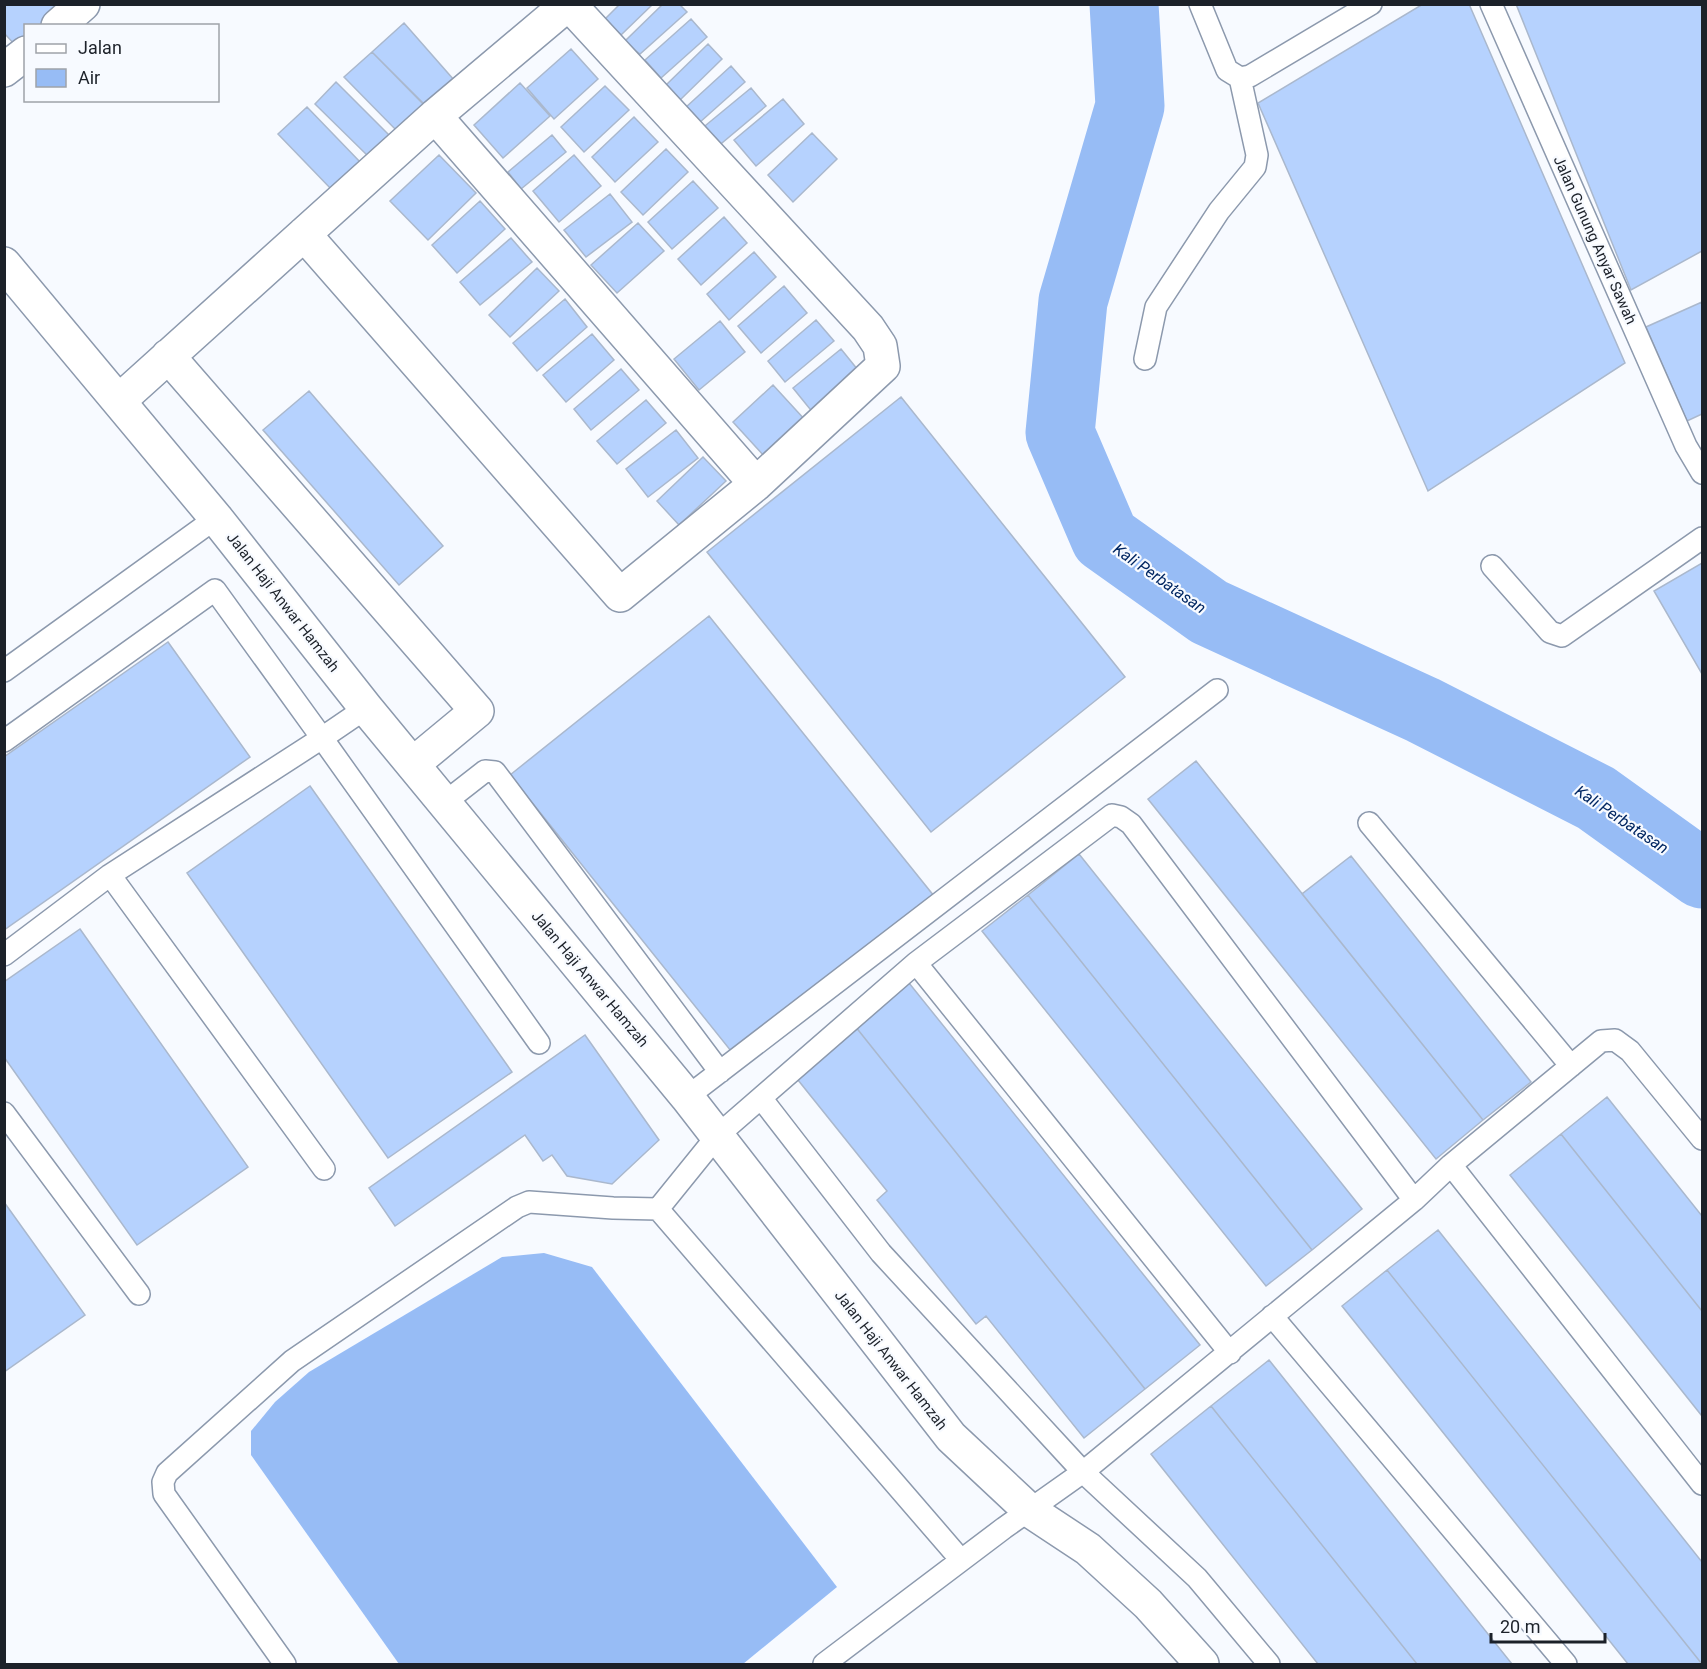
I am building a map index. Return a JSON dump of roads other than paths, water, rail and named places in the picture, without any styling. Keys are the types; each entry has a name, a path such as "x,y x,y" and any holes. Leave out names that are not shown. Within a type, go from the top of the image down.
{"street":[{"path":"60,24 83,4"},
{"path":"120,400 168,357 304,234 435,116 568,4 868,328 880,346 884,366 756,484 620,595 304,234"},
{"path":"4,70 24,54"},
{"path":"435,116 756,484"},
{"name":"Jalan Haji Anwar Hamzah","path":"4,264 120,400 366,708 687,1097 951,1437 1029,1510 1088,1549 1148,1604 1202,1665"},
{"path":"168,357 477,711 413,764"}],"lane":[{"path":"1145,359 1156,307 1219,211 1255,167 1257,155 1234,74 1200,4"},
{"path":"1234,74 1251,76 1371,4"},
{"name":"Jalan Gunung Anyar Sawah","path":"1491,4 1686,447 1702,473"},
{"path":"4,671 216,518"},
{"path":"1492,567 1550,632 1562,636 1702,538"},
{"path":"4,741 215,590 539,1042"},
{"path":"687,1097 1217,690"},
{"path":"4,955 111,875 366,708"},
{"path":"444,803 485,771 495,772 720,1072"},
{"path":"658,1209 717,1136 916,963 1112,815 1121,817 1131,824 1414,1200"},
{"path":"1369,823 1571,1066"},
{"path":"111,875 324,1169"},
{"path":"916,963 1230,1353"},
{"path":"824,1665 961,1560 1083,1472 1414,1200 1451,1165 1600,1041 1615,1040 1630,1051 1702,1139"},
{"path":"761,1098 881,1252 1083,1472 1197,1578 1269,1665"},
{"path":"4,1113 139,1294"},
{"path":"1451,1165 1702,1484"},
{"path":"285,1665 164,1494 163,1482 168,1473 292,1361 517,1207 529,1202 658,1209 961,1560"},
{"path":"1272,1316 1566,1665"}],"water":[{"path":"544,1253 592,1267 837,1587 743,1664 399,1664 251,1455 251,1431 275,1402 309,1372 502,1257"}],"waterway":[{"name":"Kali Perbatasan","path":"1124,4 1130,106 1073,301 1060,433 1105,538 1209,612 1423,710 1596,798 1702,874"}]}
